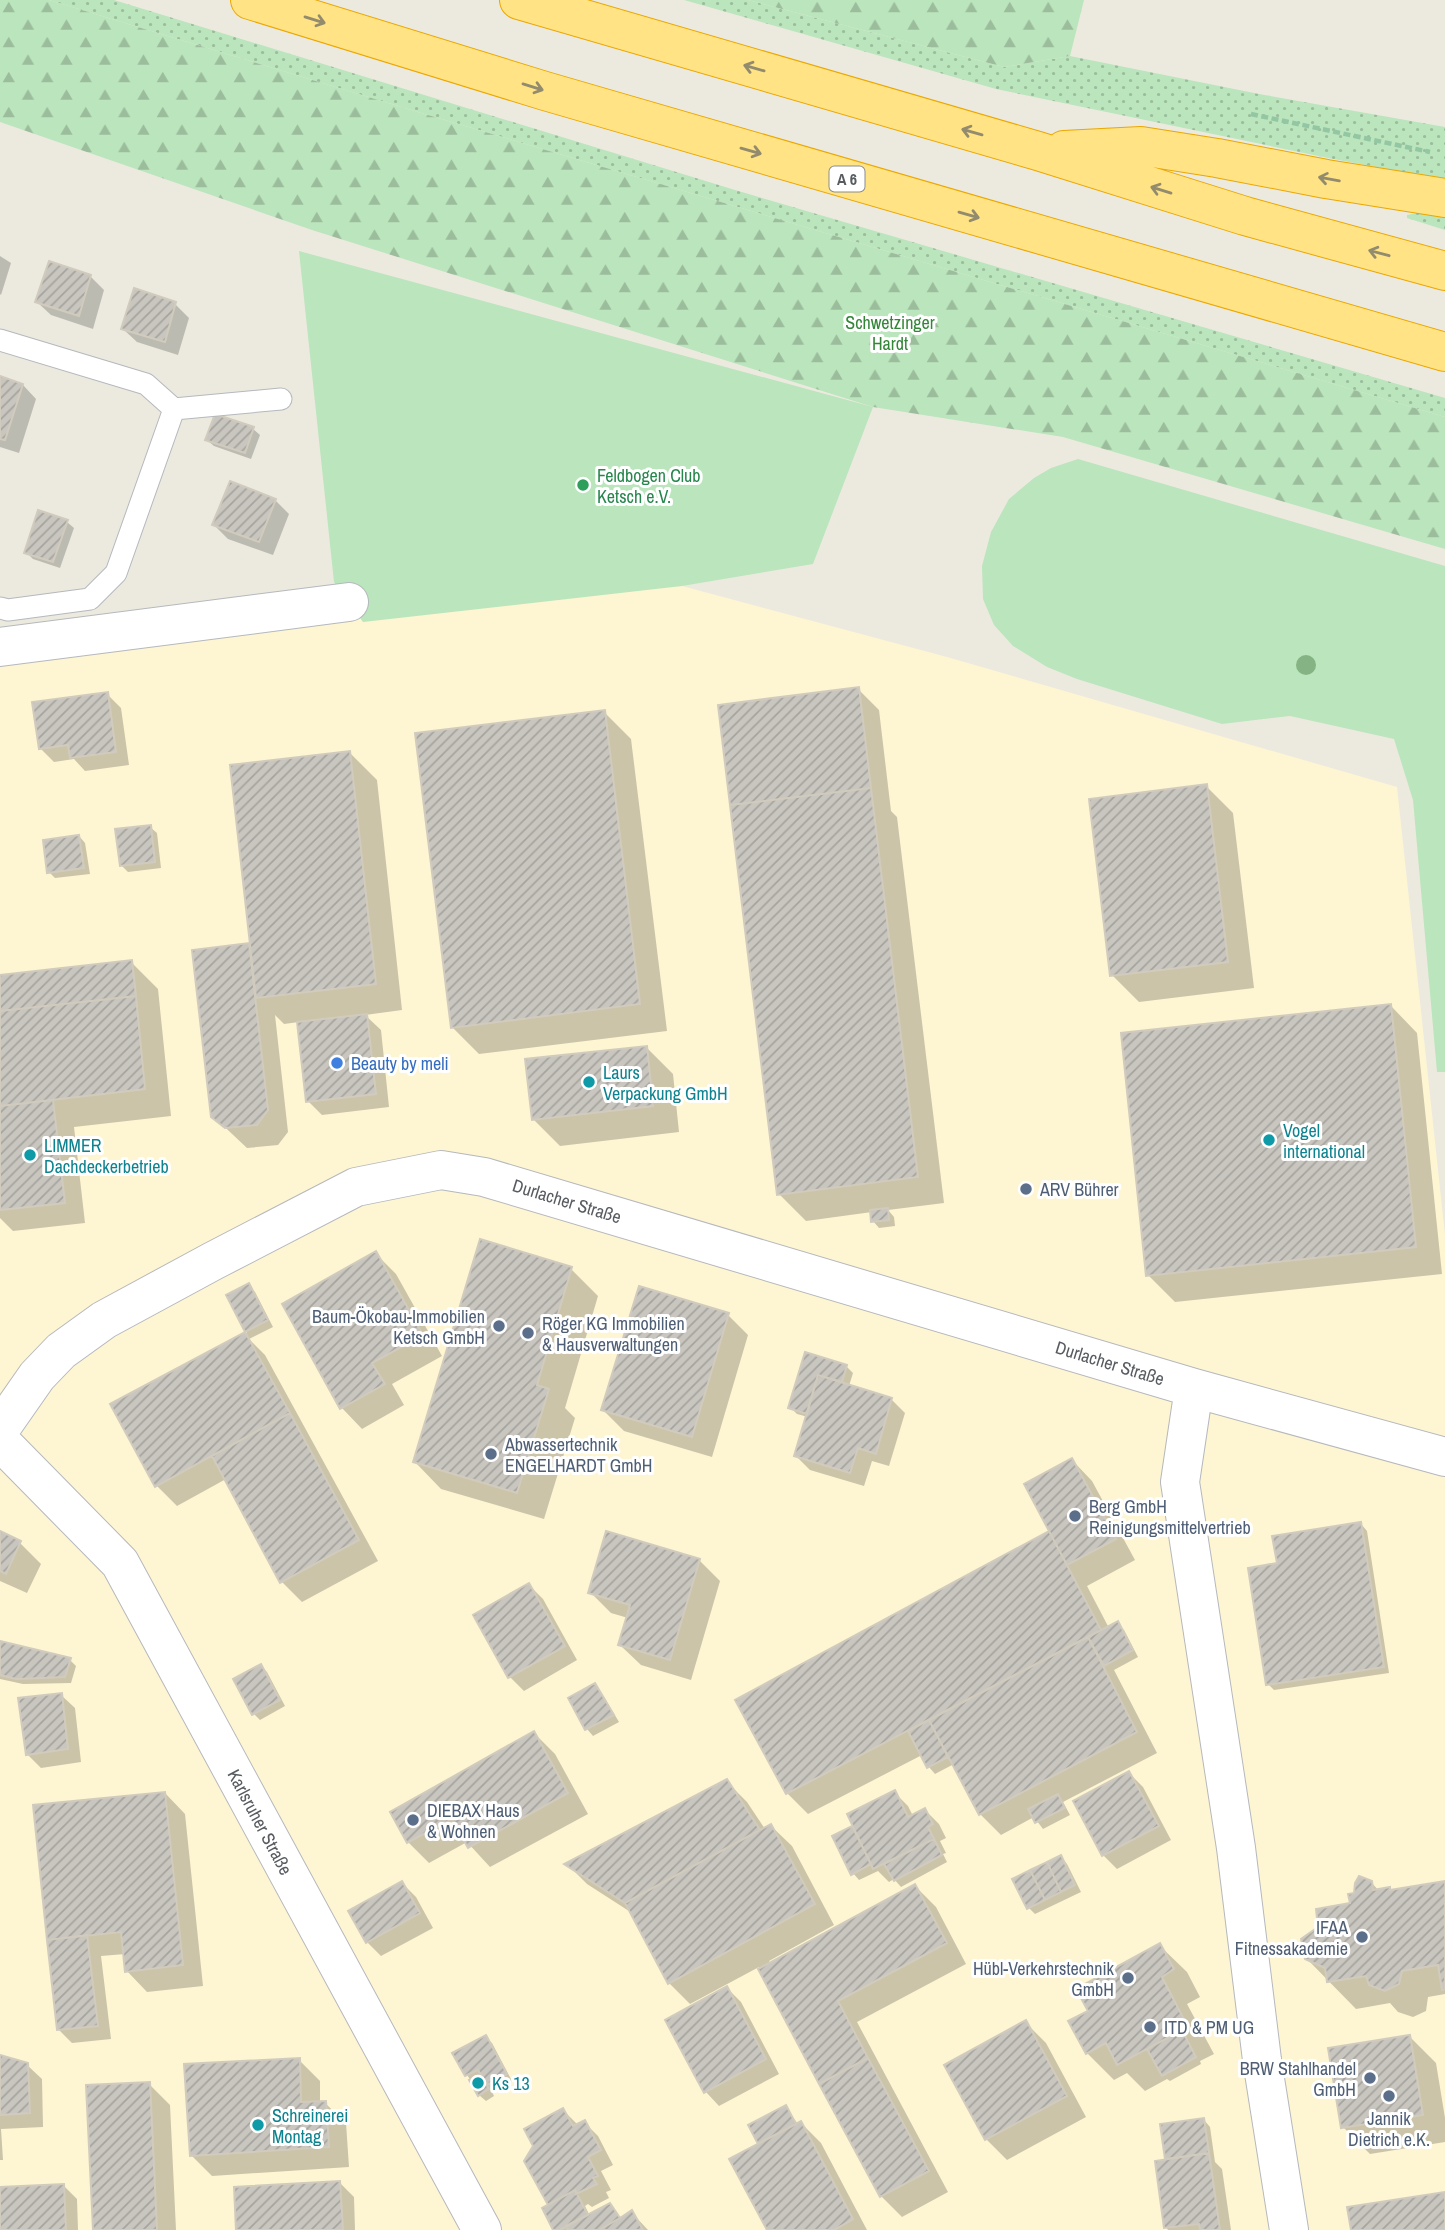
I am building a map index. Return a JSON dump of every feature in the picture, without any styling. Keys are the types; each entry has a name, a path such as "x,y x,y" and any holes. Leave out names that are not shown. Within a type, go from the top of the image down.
{"highway":[{"name":"A 6","path":"250,0 572,99 1445,352"},
{"path":"519,0 1038,151 1245,216 1445,271"},
{"path":"1038,151 1141,146 1445,198"}],"street":[{"path":"0,648 349,602"},
{"name":"Durlacher Straße","path":"0,1429 37,1376 61,1351 104,1320 356,1187 441,1170 484,1177 1194,1388 1445,1457"},
{"path":"1194,1388 1180,1482 1236,1848 1262,2060 1289,2230"},
{"name":"Karlsruher Straße","path":"0,1441 120,1563 482,2230"}],"lane":[{"path":"0,340 146,384 174,409 281,400"},
{"path":"0,608 8,610 90,599 116,573 174,409"}],"path":[{"path":"1251,114 1432,153"}],"shaded area":[{"path":"682,586 947,657 1397,787 1445,1235 1445,2230 0,2230 0,648 390,606"}],"green space":[{"name":"Schwetzinger Hardt","path":"0,0 49,0 1445,417 1445,549 1063,437 873,407 312,230 0,122"},
{"path":"49,0 114,0 735,190 1445,398 1445,417 418,112"},
{"path":"684,0 748,0 1004,67 1070,56 1259,94 1445,127 1445,180 996,89"},
{"path":"748,0 1084,0 1070,56 1004,67"},
{"path":"1417,213 1445,217 1445,230 1407,218 1407,215"},
{"name":"Feldbogen Club Ketsch e.V.","path":"299,251 873,407 813,564 682,586 363,622 334,582"},
{"path":"1078,459 1445,566 1445,1072 1437,1072 1413,800 1394,739 1290,716 1222,724 1077,679 1047,667 1013,646 994,625 983,599 982,566 991,532 1009,499 1034,478 1051,468"}],"building":[{"path":"49,261 91,275 79,316 35,302"},
{"path":"134,288 176,302 165,342 121,329"},
{"path":"0,376 23,384 5,440 0,439"},
{"path":"215,414 254,427 245,453 205,440"},
{"path":"230,481 276,499 259,542 212,525"},
{"path":"38,510 68,520 53,562 24,553"},
{"path":"859,687 871,788 730,805 718,705"},
{"path":"108,692 116,752 70,758 68,745 39,749 32,702"},
{"path":"605,710 640,1004 451,1028 415,733"},
{"path":"350,751 376,984 256,998 230,765"},
{"path":"1207,784 1228,962 1110,976 1089,799"},
{"path":"871,788 918,1177 777,1195 730,805"},
{"path":"151,825 155,862 120,866 115,829"},
{"path":"79,835 84,868 47,873 43,840"},
{"path":"249,943 268,1110 257,1125 225,1128 211,1117 192,950"},
{"path":"132,960 136,996 0,1011 0,975"},
{"path":"136,996 145,1089 0,1106 0,1011"},
{"name":"Vogel international","path":"1391,1004 1416,1247 1146,1276 1121,1033"},
{"path":"367,1014 376,1094 306,1102 297,1022"},
{"name":"Laurs Verpackung GmbH","path":"647,1046 653,1106 532,1120 525,1059"},
{"name":"LIMMER Dachdeckerbetrieb","path":"53,1100 65,1203 0,1210 0,1106"},
{"path":"888,1208 889,1220 871,1222 870,1210"},
{"path":"480,1239 572,1267 537,1385 549,1389 517,1493 413,1462"},
{"path":"376,1251 423,1335 372,1363 385,1384 340,1409 282,1304"},
{"path":"249,1283 268,1320 245,1332 226,1295"},
{"path":"639,1286 729,1313 692,1437 601,1410"},
{"path":"245,1332 290,1413 155,1487 110,1404"},
{"path":"805,1352 847,1365 842,1382 818,1375 807,1414 788,1408"},
{"path":"818,1375 892,1398 876,1454 858,1448 850,1473 794,1456"},
{"path":"290,1413 359,1540 280,1583 212,1456"},
{"path":"1072,1458 1116,1539 1067,1565 1024,1484"},
{"path":"1361,1522 1384,1667 1266,1685 1248,1568 1277,1563 1272,1536"},
{"path":"0,1531 21,1541 6,1574 0,1571"},
{"path":"606,1531 700,1559 670,1660 618,1645 630,1605 588,1593"},
{"path":"1049,1531 1101,1630 786,1794 735,1700"},
{"path":"529,1583 565,1646 508,1678 473,1615"},
{"path":"1118,1621 1133,1650 1104,1666 1088,1637"},
{"path":"1088,1637 1137,1732 979,1815 929,1720"},
{"path":"0,1641 71,1658 65,1677 16,1679 0,1675"},
{"path":"261,1664 280,1700 252,1715 233,1679"},
{"path":"595,1683 614,1715 585,1730 568,1698"},
{"path":"62,1693 68,1749 26,1755 18,1698"},
{"path":"929,1720 948,1757 927,1768 908,1731"},
{"path":"534,1731 568,1793 468,1848 452,1819 407,1843 390,1812"},
{"path":"1129,1771 1159,1826 1102,1856 1073,1801"},
{"path":"727,1779 760,1830 625,1903 564,1864"},
{"path":"895,1790 908,1817 925,1808 933,1824 928,1827 934,1839 873,1869 847,1814"},
{"path":"165,1792 183,1965 125,1972 121,1932 47,1940 33,1805"},
{"path":"1058,1794 1065,1808 1035,1823 1028,1809"},
{"path":"771,1824 815,1904 668,1984 625,1903"},
{"path":"852,1826 871,1864 851,1875 832,1836"},
{"path":"934,1839 942,1855 894,1881 884,1864"},
{"path":"1061,1855 1075,1885 1061,1892 1047,1862"},
{"path":"1047,1862 1061,1892 1045,1900 1030,1870"},
{"path":"1030,1870 1045,1900 1027,1909 1012,1879"},
{"path":"1359,1876 1372,1881 1373,1890 1390,1887 1390,1890 1445,1881 1445,1989 1442,1990 1438,1965 1402,1971 1399,1984 1385,1991 1369,1985 1366,1976 1327,1982 1325,1968 1305,1959 1301,1939 1318,1927 1316,1909 1350,1903 1348,1894 1354,1893"},
{"path":"402,1881 420,1913 366,1943 348,1911"},
{"path":"915,1884 947,1943 838,2001 868,2058 819,2084 758,1969"},
{"path":"87,1935 98,2026 57,2030 47,1940"},
{"path":"1160,1943 1174,1969 1162,1977 1188,2027 1117,2065 1106,2043 1086,2054 1068,2021 1088,2011 1076,1989"},
{"path":"727,1986 766,2059 704,2093 665,2020"},
{"path":"1026,2020 1067,2096 985,2140 944,2065"},
{"path":"1182,2030 1196,2057 1162,2076 1147,2049"},
{"path":"486,2035 507,2074 487,2085 478,2070 465,2076 452,2053"},
{"path":"1410,2035 1423,2115 1341,2128 1328,2048"},
{"path":"0,2055 28,2063 30,2113 0,2115"},
{"name":"Schreinerei Montag","path":"300,2058 301,2102 326,2101 329,2147 190,2156 184,2064"},
{"path":"868,2058 929,2171 880,2197 819,2084"},
{"name":"Ks 13","path":"480,2074 489,2089 478,2096 469,2080"},
{"path":"150,2082 157,2230 93,2230 86,2085"},
{"path":"786,2105 796,2124 758,2144 748,2125"},
{"path":"563,2108 573,2126 585,2120 601,2150 588,2157 598,2176 593,2178 597,2184 576,2194 575,2190 548,2205 524,2161 533,2146 524,2129"},
{"path":"1204,2118 1209,2153 1165,2159 1160,2124"},
{"path":"801,2121 853,2219 834,2230 767,2230 729,2159"},
{"path":"1209,2153 1220,2230 1200,2230 1199,2224 1164,2228 1155,2161"},
{"path":"340,2181 343,2230 236,2230 234,2187"},
{"path":"64,2184 66,2230 0,2230 0,2187"},
{"path":"575,2190 588,2215 560,2230 553,2230 542,2208"},
{"path":"1445,2192 1445,2230 1351,2230 1347,2207"},
{"path":"610,2203 620,2218 599,2230 568,2230 566,2226"},
{"path":"632,2210 643,2230 599,2230 620,2218"}],"place":[{"name":"Feldbogen Club Ketsch e.V.","path":"583,485"},
{"name":"Beauty by meli","path":"337,1063"},
{"name":"Laurs Verpackung GmbH","path":"589,1082"},
{"name":"Vogel international","path":"1269,1140"},
{"name":"LIMMER Dachdeckerbetrieb","path":"30,1155"},
{"name":"ARV Bührer","path":"1026,1189"},
{"name":"Baum-Ökobau-Immobilien Ketsch GmbH","path":"499,1326"},
{"name":"Röger KG Immobilien & Hausverwaltungen","path":"528,1333"},
{"name":"Abwassertechnik ENGELHARDT GmbH","path":"491,1454"},
{"name":"Berg GmbH Reinigungsmittelvertrieb","path":"1075,1516"},
{"name":"DIEBAX Haus & Wohnen","path":"413,1820"},
{"name":"IFAA Fitnessakademie","path":"1362,1937"},
{"name":"Hübl-Verkehrstechnik GmbH","path":"1128,1978"},
{"name":"ITD & PM UG","path":"1150,2027"},
{"name":"BRW Stahlhandel GmbH","path":"1370,2078"},
{"name":"Ks 13","path":"478,2083"},
{"name":"Jannik Dietrich e.K.","path":"1389,2096"},
{"name":"Schreinerei Montag","path":"258,2125"}]}
